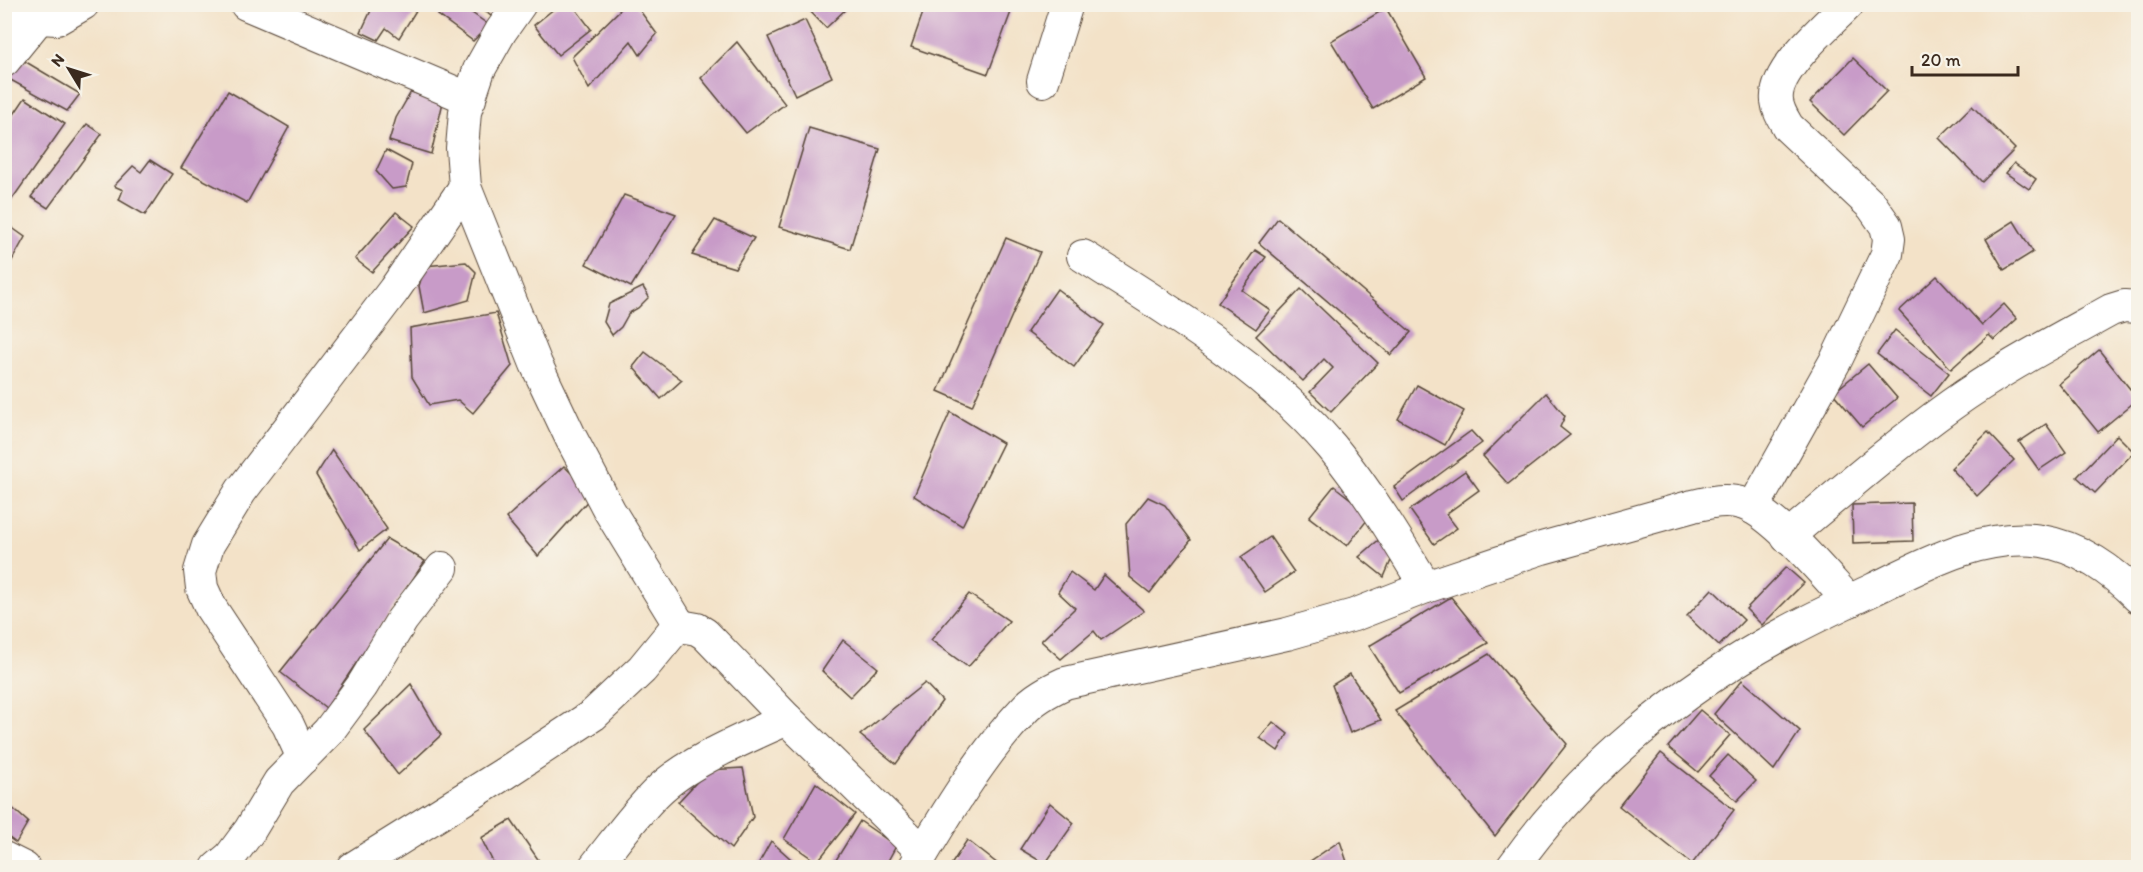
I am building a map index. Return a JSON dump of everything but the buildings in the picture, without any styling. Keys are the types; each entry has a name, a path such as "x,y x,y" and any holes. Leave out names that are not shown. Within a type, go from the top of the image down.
{"street":[{"path":"4,8 39,18 57,19 83,4"},
{"path":"246,4 470,99"},
{"path":"520,4 501,31 479,70 465,112 462,148 465,187 536,364 572,438 609,510 680,626"},
{"path":"1043,81 1067,4"},
{"path":"1753,508 1837,358 1887,254 1889,239 1886,226 1872,206 1788,127 1779,113 1776,99 1780,81 1796,58 1848,4"},
{"path":"4,61 39,18"},
{"path":"303,758 288,725 211,608 202,588 200,571 208,545 241,491 394,290 465,187"},
{"path":"1083,256 1222,348 1303,416 1357,478 1384,517 1426,587"},
{"path":"1788,537 1905,438 1953,404 2009,368 2111,310 2124,306 2139,307"},
{"path":"353,867 594,715 642,669 674,630 680,626 697,629 705,634 919,860 987,756 1023,710 1041,695 1065,683 1287,634 1354,615 1426,587 1542,548 1693,506 1717,501 1733,501 1753,508 1788,537 1849,601"},
{"path":"1512,867 1532,840 1570,797 1627,741 1679,701 1784,633 1959,550 2007,541 2042,541 2071,549 2099,564 2124,582 2139,597"},
{"path":"217,867 230,857 250,830 279,782 328,732 362,686 402,620 442,568"},
{"path":"594,867 656,792 674,778 725,748 787,719"},
{"path":"4,858 24,867"}]}
